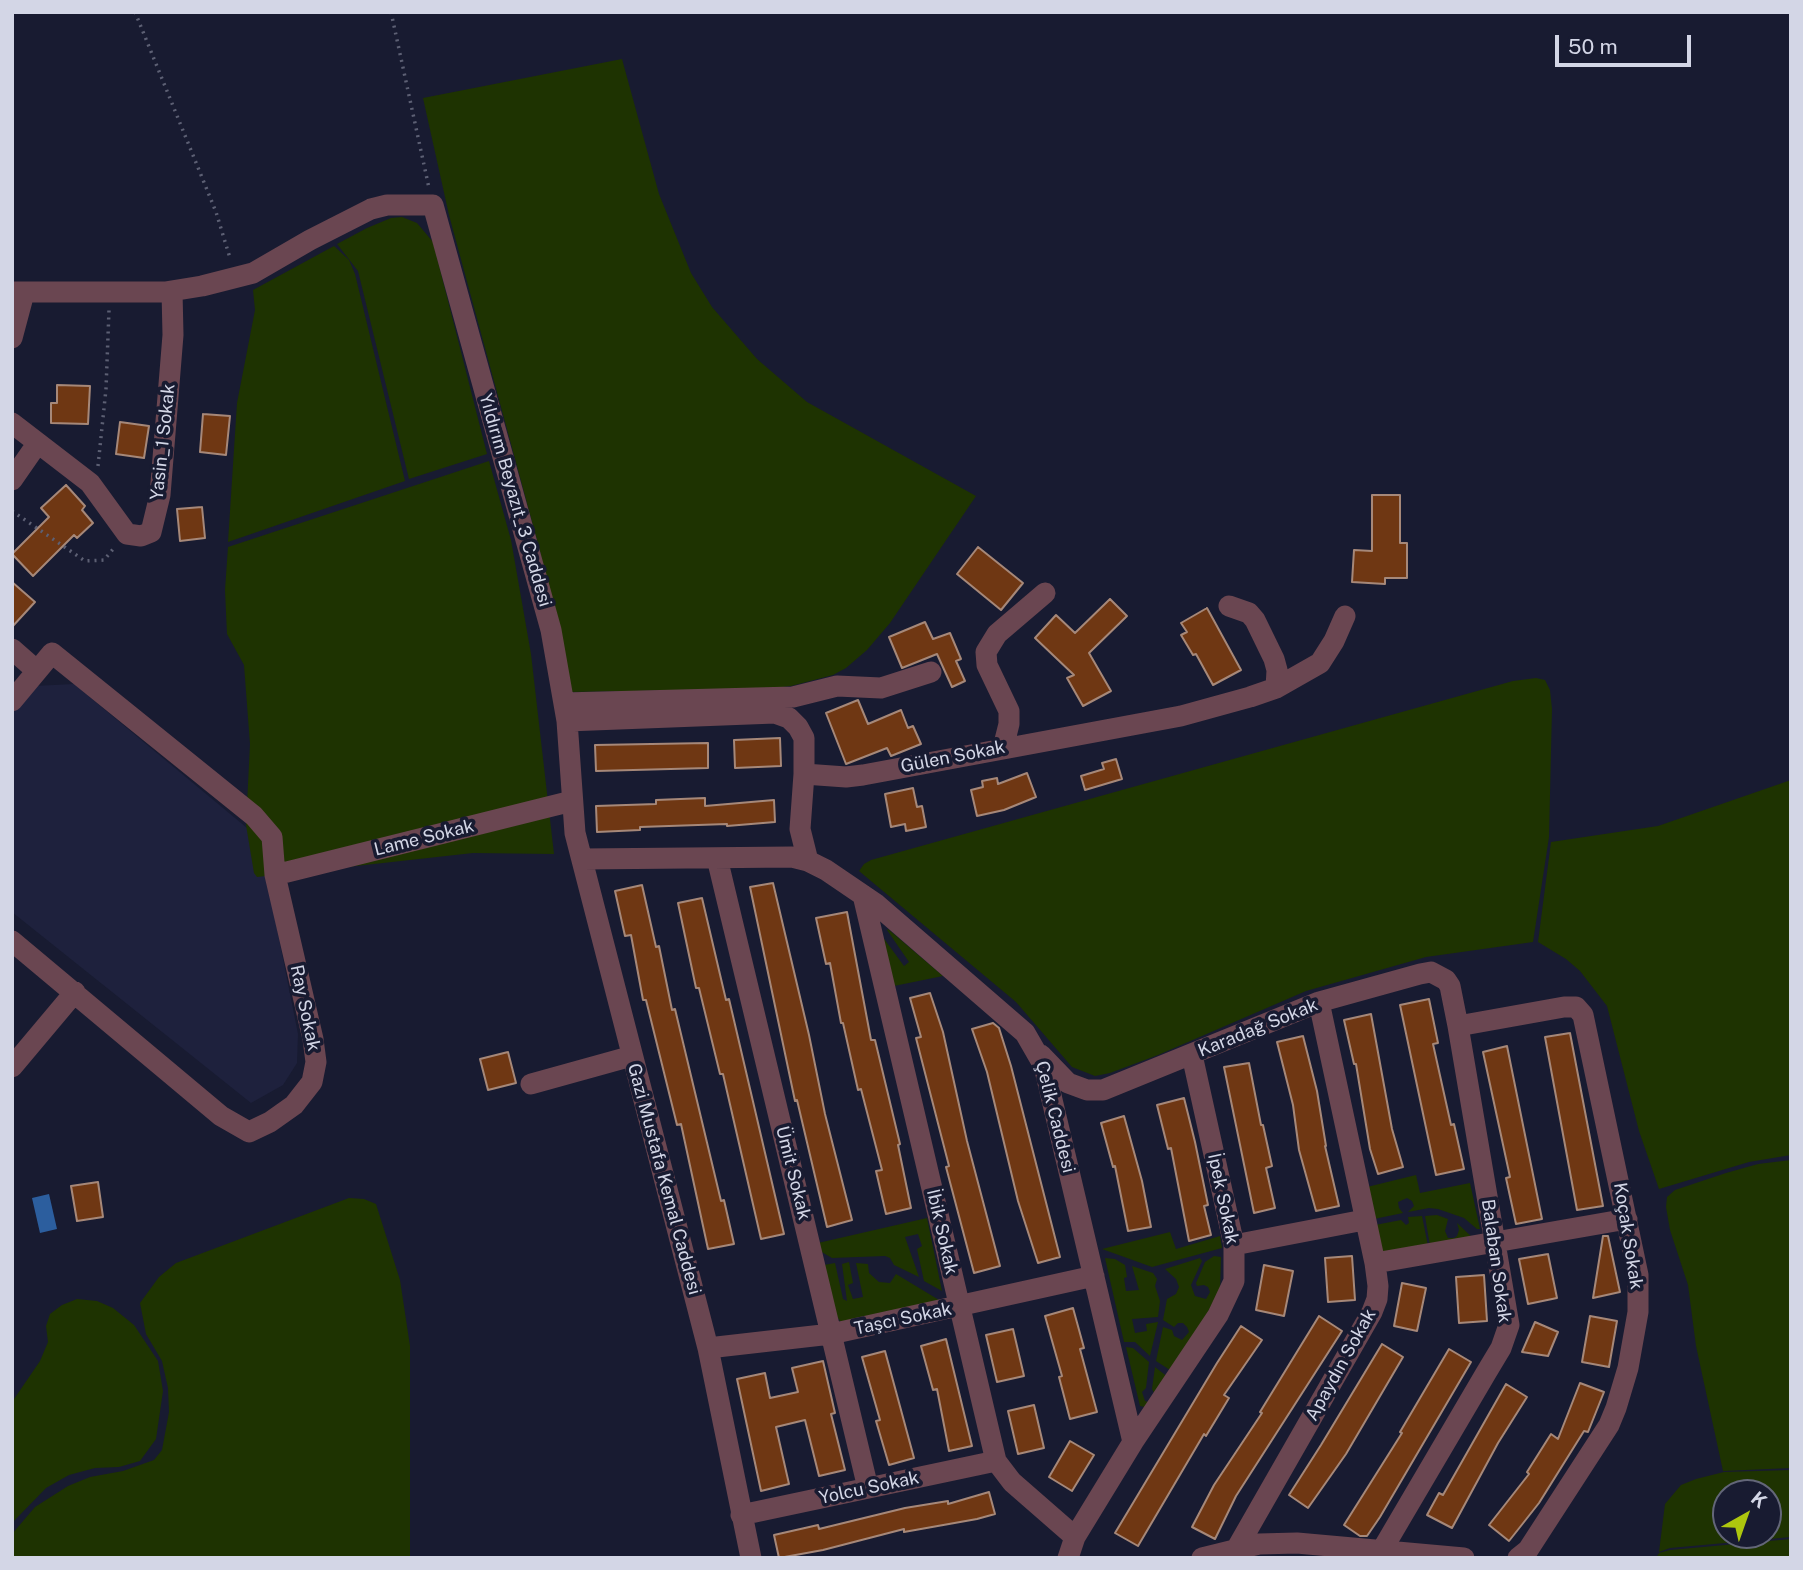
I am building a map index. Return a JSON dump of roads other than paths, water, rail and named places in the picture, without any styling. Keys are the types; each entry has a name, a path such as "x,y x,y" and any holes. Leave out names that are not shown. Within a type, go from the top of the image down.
{"street":[{"name":"Yıldırım Beyazıt_3 Caddesi","path":"172,291 236,279 253,273 371,209 387,205 433,205 551,631 566,712 572,801"},
{"path":"12,338 18,292 172,291"},
{"name":"Yasin_1 Sokak","path":"37,444 90,483 127,534 141,536 150,532 160,495 173,335 172,291"},
{"path":"12,422 37,444 12,480"},
{"path":"1003,748 1009,711 987,665 986,652 997,634 1045,593"},
{"path":"1229,606 1249,613 1255,620 1274,659 1277,670 1276,688"},
{"name":"Gülen Sokak","path":"804,774 846,777 863,775 1181,716 1276,688 1320,663 1334,641 1345,615"},
{"path":"12,649 37,671 12,701"},
{"name":"Ray Sokak","path":"12,942 221,1116 249,1132 270,1122 294,1105 312,1082 316,1062 275,875 272,837 254,816 52,653 37,671"},
{"path":"566,712 793,697 836,685 881,688 931,672"},
{"path":"566,712 775,713 789,718 804,738 800,829 808,860"},
{"name":"Lame Sokak","path":"275,875 572,801"},
{"name":"Gazi Mustafa Kemal Caddesi","path":"572,801 575,833 708,1348 751,1558"},
{"name":"Çelik Caddesi","path":"583,859 792,857 808,860 863,895 1025,1033 1044,1066 1133,1442"},
{"name":"Ümit Sokak","path":"717,858 868,1488"},
{"name":"İbik Sokak","path":"863,895 996,1461 1071,1548"},
{"name":"Karadağ Sokak","path":"1038,1052 1068,1083 1077,1088 1103,1090 1319,1002 1431,972 1446,980 1450,986 1458,1026"},
{"path":"12,1067 75,992"},
{"name":"Apaydın Sokak","path":"1237,1548 1377,1299 1375,1263 1319,1002"},
{"name":"Koçak Sokak","path":"1458,1026 1564,1007 1576,1007 1583,1015 1638,1275 1638,1312 1628,1368 1609,1425 1536,1538 1518,1558"},
{"name":"Balaban Sokak","path":"1382,1550 1486,1373 1508,1325 1458,1026"},
{"name":"İpek Sokak","path":"1133,1442 1230,1294 1236,1267 1234,1245 1192,1055"},
{"path":"531,1084 632,1056"},
{"path":"1375,1263 1627,1219"},
{"path":"1234,1245 1364,1220"},
{"name":"Taşcı Sokak","path":"708,1348 831,1334 1094,1276"},
{"path":"1071,1548 1133,1442"},
{"name":"Yolcu Sokak","path":"741,1515 996,1461"},
{"path":"1202,1558 1259,1544 1297,1543 1464,1558"}],"water":[{"path":"49,1194 57,1229 40,1233 32,1198"}]}
